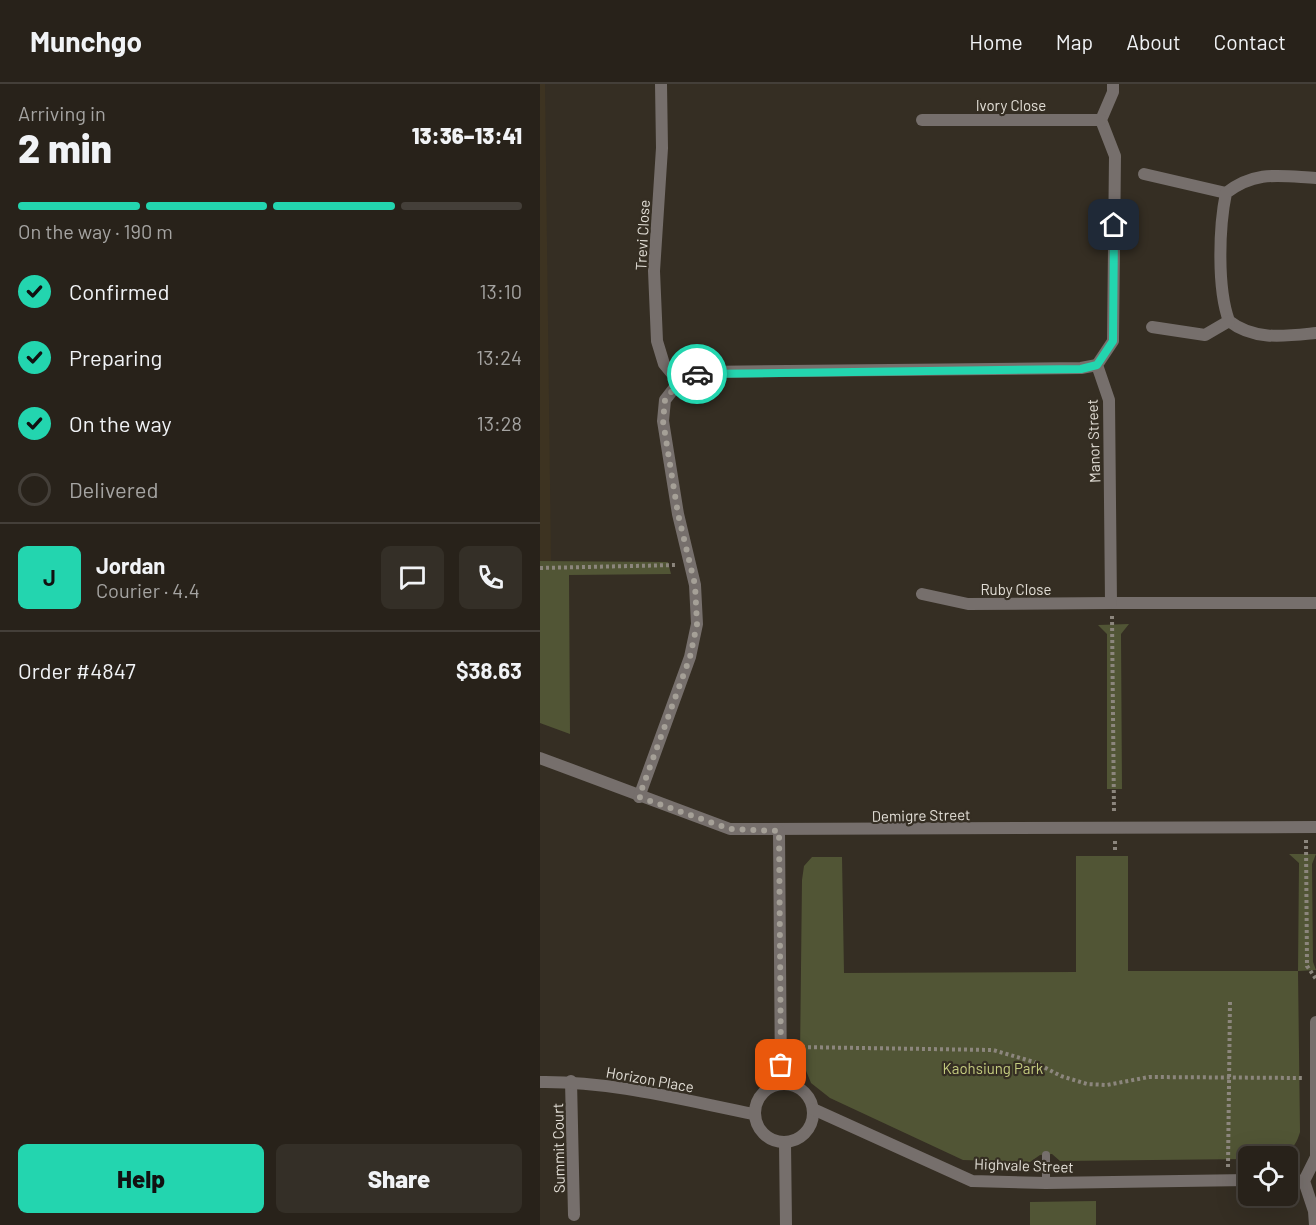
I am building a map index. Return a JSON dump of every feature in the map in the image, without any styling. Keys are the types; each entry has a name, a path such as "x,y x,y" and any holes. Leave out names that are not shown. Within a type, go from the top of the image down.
{"street":[{"name":"Trevi Close","path":"661,84 662,148 654,271 657,341 664,364 679,382"},
{"path":"639,797 690,657 697,624 695,585 678,514 663,421 665,400 679,382 701,372 1081,369 1097,365 1113,341 1115,156 1101,120 1113,92 1113,84"},
{"name":"Ivory Close","path":"922,120 1101,120"},
{"path":"1144,174 1226,193"},
{"path":"1316,178 1256,176 1241,181 1226,193 1221,244 1225,309 1229,321 1248,333 1282,337 1316,333"},
{"path":"1152,327 1205,335 1229,321"},
{"name":"Manor Street","path":"1097,365 1109,400 1111,603"},
{"name":"Ruby Close","path":"922,594 968,604 1111,603"},
{"path":"1111,603 1316,603"},
{"name":"Demigre Street","path":"540,758 639,797 730,829 779,831 1311,827"},
{"path":"779,831 781,1084"},
{"path":"1315,1225 1314,1211 1305,1181 1316,1157 1316,1022"},
{"name":"Horizon Place","path":"540,1082 571,1082 629,1089 754,1114"},
{"name":"Summit Court","path":"571,1082 574,1215"},
{"path":"781,1084 799,1087 806,1093 813,1109 807,1132 799,1139 785,1143 772,1140 763,1134 754,1114 757,1100 763,1092 781,1084"},
{"name":"Highvale Street","path":"813,1109 972,1181 1046,1183 1238,1180"},
{"path":"785,1143 786,1225"},
{"path":"1298,1181 1305,1181"}],"lane":[{"path":"1046,1155 1046,1183"}],"path":[{"path":"540,568 669,567 690,562"},
{"path":"1111,603 1114,635 1115,850"},
{"path":"1311,827 1307,966 1316,979"},
{"path":"1228,1179 1230,1002"},
{"path":"781,1047 993,1050 1034,1062 1061,1076 1087,1084 1107,1085 1149,1077 1316,1078"}],"shaded area":[{"path":"540,84 545,84 551,561 540,561"}],"green space":[{"path":"540,561 668,562 671,574 569,575 570,734 540,723"},
{"path":"1129,624 1121,634 1122,789 1107,789 1107,634 1098,625"},
{"path":"1289,854 1316,854 1312,864 1313,962 1316,970 1298,971 1299,863"},
{"name":"Kaohsiung Park","path":"1076,856 1128,856 1128,971 1298,971 1300,1132 1293,1146 1238,1146 1238,1159 1060,1161 1052,1154 1040,1155 1030,1162 963,1160 830,1098 811,1083 800,1056 804,866 812,857 842,857 844,973 1076,972"},
{"path":"1096,1201 1096,1225 1030,1225 1030,1202"}],"way so far":[{"path":"697,374 679,382 665,400 663,421 678,514 695,585 697,624 690,657 639,797 730,829 779,831 781,1065"}],"route":[{"path":"697,374 701,372 1081,369 1097,365 1107,354 1113,341 1114,225"}]}
